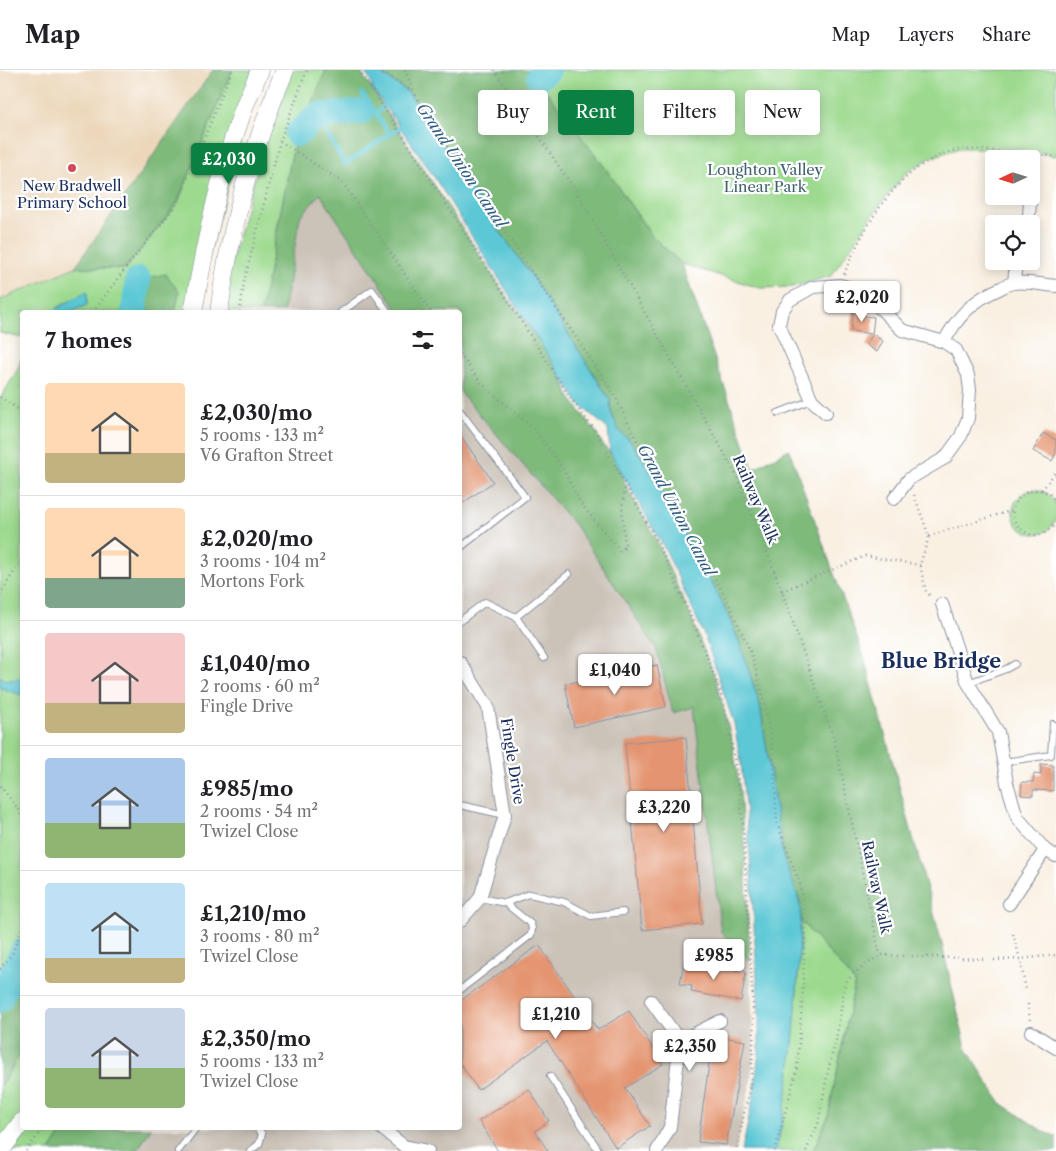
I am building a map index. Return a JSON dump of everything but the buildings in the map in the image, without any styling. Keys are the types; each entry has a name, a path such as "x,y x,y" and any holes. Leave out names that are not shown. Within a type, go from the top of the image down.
{"street":[{"path":"193,310 205,243 226,162 241,115 260,70"},
{"path":"219,310 224,272 250,168 273,98 285,70"},
{"path":"1014,283 1015,270"},
{"path":"944,342 952,328 969,307 991,293 1014,283 1056,286"},
{"path":"826,413 812,400 778,325 782,311 790,300 813,287 840,285 855,289 868,296 902,330 944,342 956,350 968,375 970,390 968,418 961,436 945,458 908,479 894,499"},
{"path":"942,604 968,683 998,732 1007,783 1016,817 1051,853 1009,904"},
{"name":"Fingle Drive","path":"462,665 488,707 505,815 480,898 462,919"},
{"path":"651,1001 680,1041 670,1127 657,1151"},
{"path":"680,1041 720,1021"},
{"path":"1031,1032 1056,1048"},
{"path":"0,1150 20,1125"},
{"path":"384,1130 404,1146 428,1151"}],"lane":[{"path":"344,310 372,290 387,310"},
{"path":"778,413 812,400"},
{"path":"462,414 525,498 462,546"},
{"path":"516,617 570,574"},
{"path":"462,620 485,602 516,617 544,658"},
{"path":"968,683 1015,664"},
{"path":"1003,762 1051,755 1053,724"},
{"path":"462,805 505,815"},
{"path":"505,903 530,894 564,902 591,916 623,912"},
{"path":"462,988 531,935 531,924 505,903 480,898"},
{"path":"550,1076 599,1151"},
{"path":"178,1151 194,1130"},
{"path":"250,1151 259,1144 262,1134 259,1130"}],"path":[{"path":"94,310 177,204 232,70"},
{"path":"240,310 244,282 280,141 307,70"},
{"path":"359,70 571,399 596,432 656,539 689,612 716,680 732,741 740,791 754,1025 751,1081 736,1151"},
{"path":"380,70 383,74 388,75 414,92"},
{"path":"405,70 414,92 430,120 615,396 636,439 727,600 751,653 762,692 773,750 777,823 800,885 806,918 797,1068 775,1151"},
{"name":"Railway Walk","path":"494,70 579,196 737,476 782,591 834,743 880,955"},
{"path":"280,141 342,182 429,310"},
{"path":"840,285 856,244 873,218 901,181 933,158 953,151 971,150 1024,151 1056,157"},
{"path":"462,357 480,382 536,430 563,469 580,504 620,551 625,547 622,507 626,486"},
{"path":"0,397 20,408"},
{"path":"1042,490 1056,471"},
{"path":"908,479 928,536 920,564 926,592 942,604"},
{"path":"1056,503 1049,494 1042,490 1029,490 1023,493 1015,503 1013,510 1016,524 1027,533 1041,534 1055,528 1056,522"},
{"path":"928,536 1013,510"},
{"path":"782,591 865,556 920,564"},
{"path":"0,595 20,561"},
{"path":"0,786 20,811"},
{"path":"0,969 12,954 20,933"},
{"path":"1013,934 1026,990"},
{"path":"806,1151 818,1124 836,1040 845,984 853,974 880,955 983,960"},
{"path":"994,960 1056,955"},
{"path":"26,1151 42,1130"}],"shaded area":[{"name":"New Bradwell Primary School","path":"0,70 213,70 75,267 0,300"},
{"path":"320,194 398,310 283,310 300,217"},
{"path":"462,394 574,524 656,648 673,713 694,707 721,931 750,961 754,1052 751,1081 736,1151 137,1151 150,1130 462,1130"}],"green space":[{"path":"213,70 232,70 177,204 125,269 75,267"},
{"path":"232,70 260,70 194,310 175,310 179,292 138,280 134,310 20,310 20,338 0,333 0,300 75,267 125,269 177,204"},
{"path":"285,70 326,70 293,149 261,310 218,310"},
{"path":"326,70 359,70 501,288 555,364 571,399 596,432 603,445 615,458 626,486 656,539 689,612 716,680 732,741 740,791 750,961 721,932 694,707 673,713 656,648 574,524 462,394 462,310 398,310 320,194 300,217 283,310 261,310 293,149"},
{"path":"380,70 530,70 545,90 478,90 478,135 548,135 548,93 558,106 558,135 580,135 606,169 651,235 682,264 753,469 789,449 864,657 941,940 966,1048 1001,1103 1044,1132 1056,1136 1056,1151 813,1151 828,1117 855,982 801,921 800,901 787,872 783,855 760,705 739,641 720,598 648,467 629,439 620,432 611,413 610,400 533,278 494,223 409,93 383,75"},
{"name":"Loughton Valley Linear Park","path":"530,70 1056,70 1056,156 1040,153 1040,150 960,148 930,158 905,174 877,209 831,276 792,287 760,288 682,264 651,235 606,169 580,135 634,135 634,90 558,90 558,106 548,93 548,90 545,90"},
{"path":"166,274 179,292 175,310 134,310 138,280"},
{"path":"20,362 20,956 9,981 0,977 0,399"},
{"path":"1039,490 1051,496 1056,503 1056,521 1051,528 1044,533 1031,534 1023,531 1016,524 1013,508 1016,500 1023,493"},
{"path":"801,921 855,982 828,1117 813,1151 776,1151 787,1094 796,1008"},
{"path":"20,956 20,1054 0,1087 0,977 9,981"},
{"path":"20,1054 20,1130 64,1130 50,1151 0,1151 0,1087"},
{"path":"64,1130 150,1130 137,1151 50,1151"}],"water":[{"path":"363,70 376,70 409,93 494,223 533,278 610,400 611,413 620,432 629,439 648,467 720,598 739,641 760,705 783,855 798,896 801,910 797,1000 791,1062 776,1151 741,1151 754,1092 759,1052 759,1013 750,856 741,763 734,724 705,637 665,549 610,452 608,429 579,404 427,166 373,89 370,80"},
{"path":"87,291 87,305 75,310 55,310"},
{"path":"0,676 5,680 20,679 20,694 0,688"}],"waterway":[{"path":"539,77 548,70"},
{"path":"362,93 390,135"},
{"path":"376,114 389,102"},
{"path":"297,134 317,116 361,112"},
{"path":"317,116 345,164 405,124"},
{"path":"134,310 138,280"},
{"path":"0,999 20,956"}],"place":[{"name":"New Bradwell Primary School","path":"72,168"}],"district":[{"name":"Blue Bridge","path":"941,661"}],"water label":[{"name":"Grand Union Canal","path":"462,165"},
{"name":"Grand Union Canal","path":"677,510"}]}
